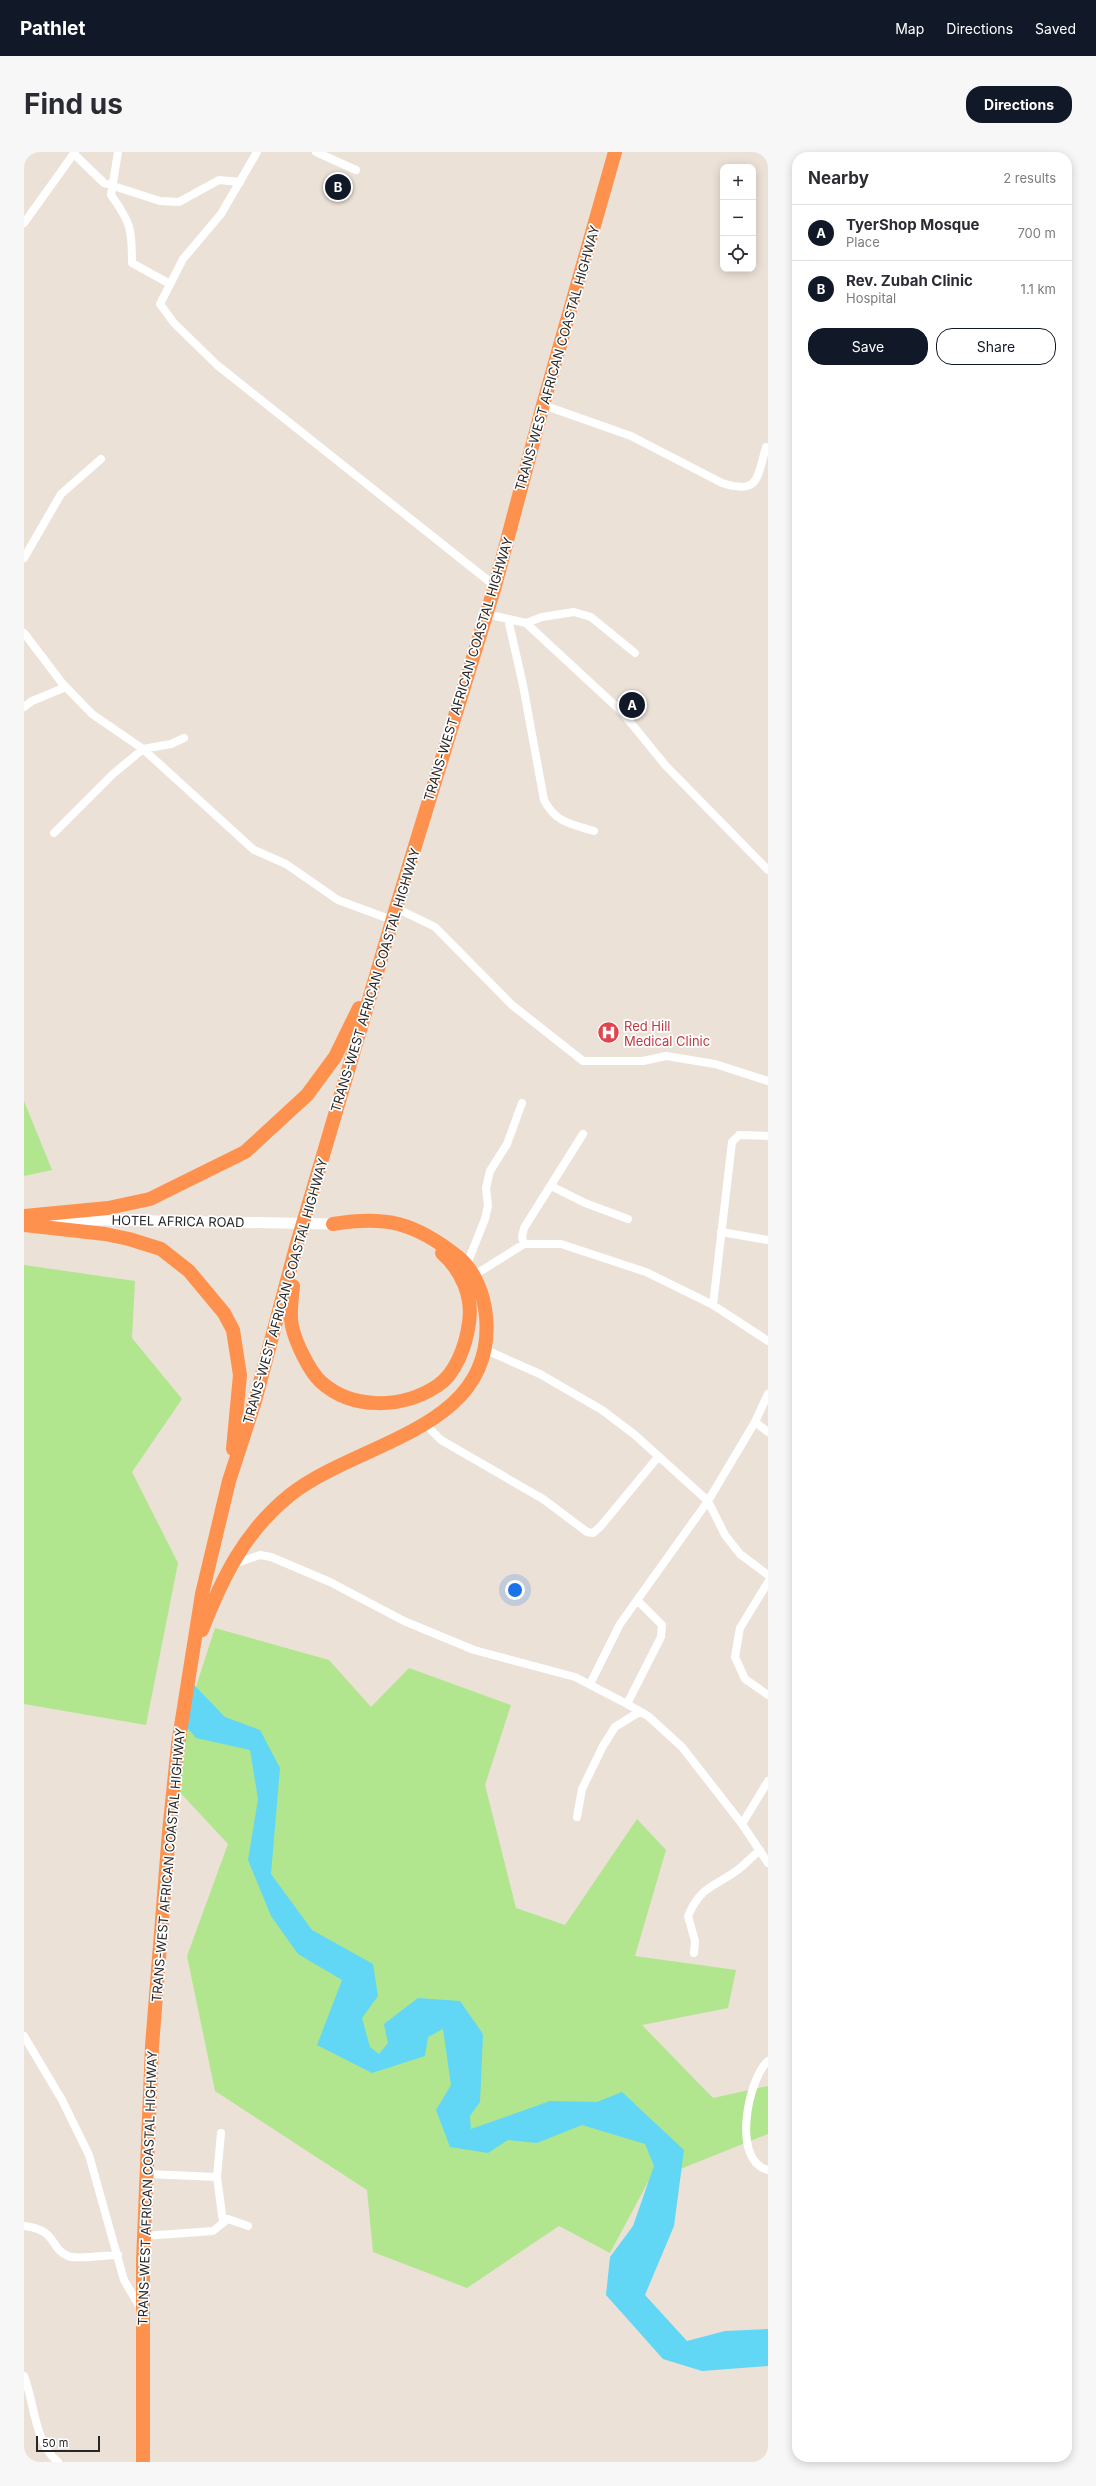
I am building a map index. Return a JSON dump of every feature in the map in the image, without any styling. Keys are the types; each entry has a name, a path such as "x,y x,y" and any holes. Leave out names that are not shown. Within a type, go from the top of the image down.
{"highway":[{"name":"TRANS-WEST AFRICAN COASTAL HIGHWAY","path":"144,2462 142,2311 152,2046 169,1832 192,1655 202,1594 229,1481 255,1401 296,1247 394,914 495,586 543,405 615,152"},
{"path":"24,1217 108,1208 150,1198 245,1152 307,1095 335,1057 357,1011 388,934"},
{"path":"192,1655 220,1583 251,1532 290,1495 340,1464 426,1425 459,1399 475,1376 486,1350 485,1303 470,1270 433,1237 412,1227 360,1219 326,1224"},
{"path":"296,1247 291,1306 292,1326 307,1363 320,1382 340,1394 360,1403 390,1403 415,1396 438,1386 454,1366 466,1341 471,1311 464,1280 451,1261 432,1245 412,1235 361,1223 326,1224"},
{"path":"24,1225 105,1234 160,1249 189,1271 208,1291 224,1313 233,1330 240,1375 229,1481"}],"street":[{"path":"118,152 112,195 128,219 132,236 132,263 170,284"},
{"path":"257,152 221,214 183,259 160,304 174,322 217,365 495,586"},
{"path":"316,152 356,170"},
{"path":"24,223 75,153 104,183 160,201 179,202 220,180 240,182"},
{"path":"543,405 631,436 722,483 737,488 746,488 753,484 766,447"},
{"path":"24,558 61,494 101,459"},
{"path":"526,623 542,617 574,612 592,617 635,653"},
{"path":"486,614 526,623 622,712 666,766 768,870"},
{"path":"508,619 523,685 544,800 549,810 560,820 594,831"},
{"path":"24,633 66,687 92,714 143,749 254,850 286,864 338,900 394,914 435,927 512,1005 583,1061 643,1061 666,1056 715,1064 768,1081"},
{"path":"24,707 32,701 66,687"},
{"path":"54,833 113,774 143,749 171,744 184,738"},
{"path":"470,1270 488,1206 486,1188 490,1170 507,1144 522,1103"},
{"path":"524,1244 522,1237 524,1228 582,1134"},
{"path":"713,1305 732,1142 739,1135 768,1136"},
{"path":"551,1186 585,1203 628,1219"},
{"name":"HOTEL AFRICA ROAD","path":"24,1217 326,1224"},
{"path":"721,1232 768,1240"},
{"path":"470,1270 524,1244 561,1244 646,1272 713,1305 768,1341"},
{"path":"486,1350 540,1374 602,1410 635,1434 658,1457 708,1501 725,1535 740,1554 768,1575"},
{"path":"590,1684 620,1624 638,1601 708,1501 754,1422 768,1394"},
{"path":"754,1422 768,1432"},
{"path":"426,1425 441,1440 543,1499 588,1532 593,1533 600,1528 658,1457"},
{"path":"230,1566 248,1558 260,1555 271,1557 330,1582 404,1621 474,1650 575,1677 627,1704 648,1716 682,1746 742,1824 768,1863"},
{"path":"768,1582 740,1628 735,1656 745,1679 768,1695"},
{"path":"627,1704 661,1637 662,1625 638,1601"},
{"path":"577,1817 582,1789 614,1727 639,1712"},
{"path":"742,1824 768,1781"},
{"path":"694,1953 695,1941 688,1916 693,1904 711,1884 738,1869 760,1850"},
{"path":"24,2036 62,2100 89,2155 124,2280 142,2311"},
{"path":"768,2060 759,2074 745,2130 750,2153 756,2164 768,2170"},
{"path":"221,2133 217,2177 223,2222"},
{"path":"147,2174 217,2177"},
{"path":"144,2236 213,2231 228,2219 248,2226"},
{"path":"24,2226 37,2228 47,2233 60,2251 69,2256 118,2255"},
{"path":"24,2376 30,2392 39,2433 52,2456 58,2462"}],"green space":[{"path":"24,1101 52,1170 24,1176"},
{"path":"24,1265 135,1281 132,1338 182,1399 132,1472 178,1563 146,1725 24,1704"},
{"path":"215,1628 329,1660 371,1707 409,1668 511,1705 485,1785 516,1908 565,1925 637,1819 666,1850 635,1956 736,1970 728,2008 642,2025 713,2098 768,2086 768,2134 648,2182 610,2253 559,2226 467,2288 373,2252 367,2190 215,2091 187,1956 228,1844 175,1787 181,1733"}],"water":[{"path":"194,1685 225,1717 260,1730 280,1768 271,1874 312,1930 373,1964 378,1996 362,2018 370,2047 379,2054 388,2043 384,2024 418,1998 460,2001 483,2034 480,2102 470,2116 471,2129 550,2101 597,2102 622,2092 684,2150 674,2226 645,2295 687,2341 725,2331 768,2329 768,2366 702,2371 663,2359 606,2295 610,2257 633,2226 654,2166 645,2144 582,2125 537,2143 508,2140 488,2153 450,2147 436,2110 451,2085 443,2029 428,2037 425,2056 372,2073 317,2045 342,1980 298,1954 271,1916 248,1860 258,1799 250,1750 196,1738 183,1723"}],"place":[{"name":"Rev. Zubah Clinic","path":"338,187"},
{"name":"TyerShop Mosque","path":"632,705"},
{"name":"Red Hill Medical Clinic","path":"609,1033"}]}
